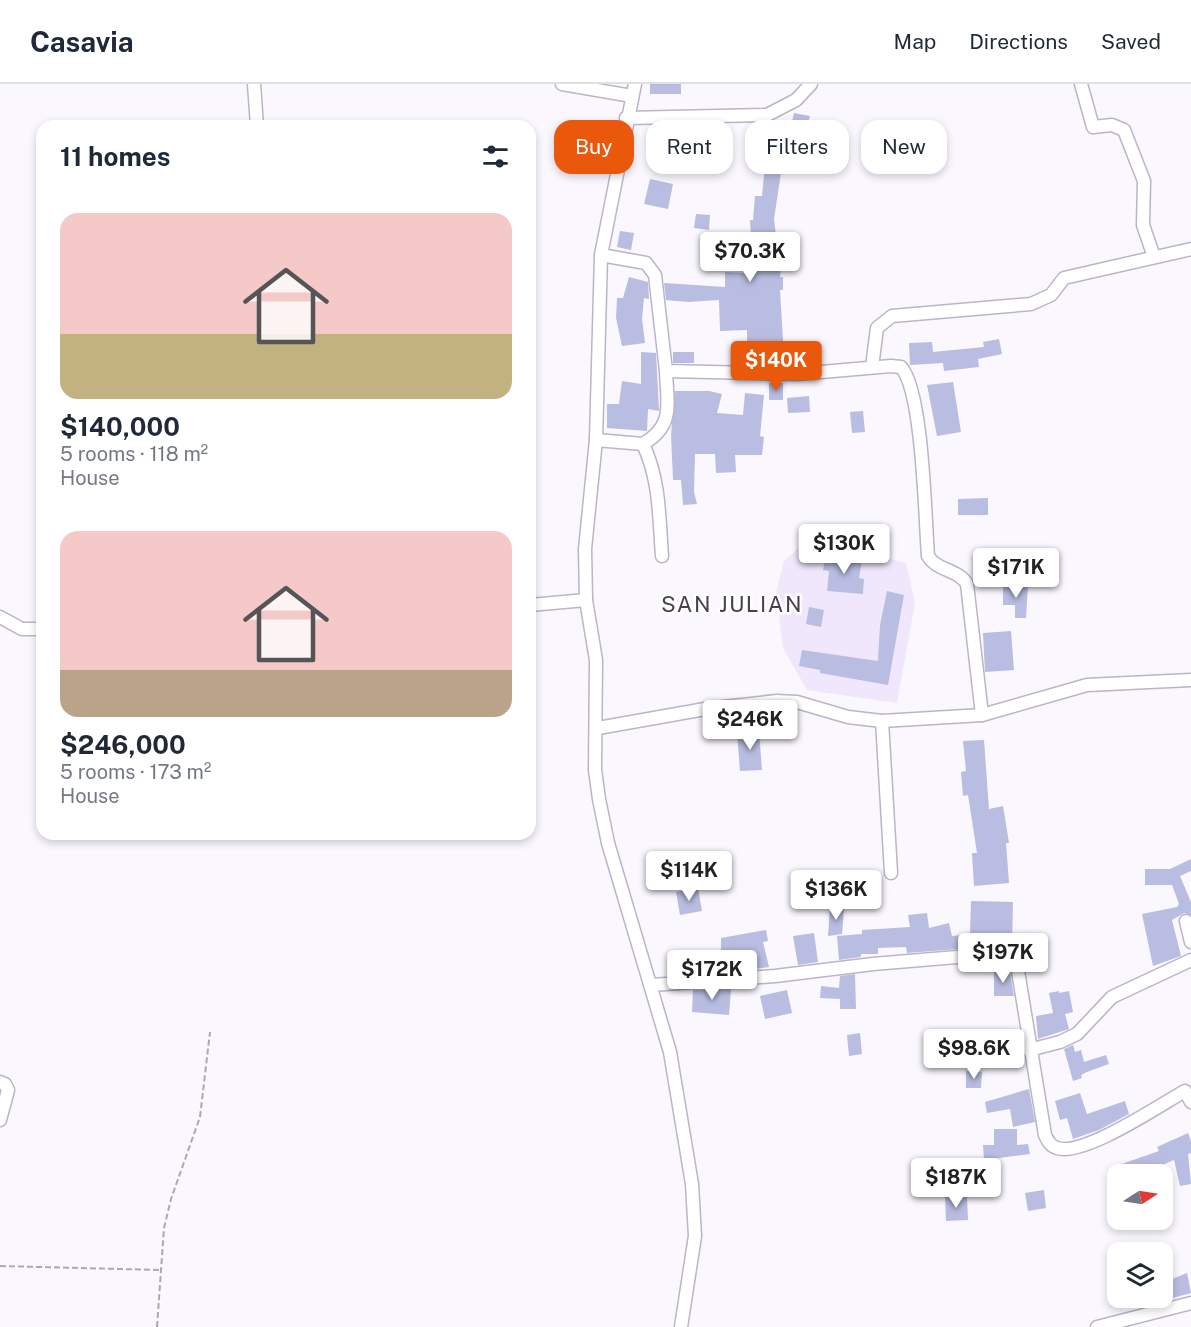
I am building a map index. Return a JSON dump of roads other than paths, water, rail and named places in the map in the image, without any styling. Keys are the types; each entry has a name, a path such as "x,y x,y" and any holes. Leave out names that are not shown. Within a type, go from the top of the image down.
{"street":[{"path":"254,84 257,120"},
{"path":"562,84 633,90 601,255 596,440 585,549 586,600 596,660 598,728 596,770 608,843 670,1052 692,1184 695,1236 681,1327"},
{"path":"626,118 767,116 796,100 811,84"},
{"path":"1081,84 1093,127 1112,125 1124,130 1144,181 1143,225 1154,256"},
{"path":"872,367 877,328 892,316 1030,304 1051,295 1064,278 1191,249"},
{"path":"596,440 643,444 654,438 667,422 666,372 655,275 651,267 632,260 601,255"},
{"path":"666,372 777,374 901,367 907,373 914,405 928,556 932,563 958,574 967,584 982,715"},
{"path":"643,444 653,465 658,490 662,556"},
{"path":"536,604 586,600"},
{"path":"0,617 22,629 36,629"},
{"path":"598,728 705,709 777,701 797,702 848,717 882,721 982,715 1087,686 1191,680"},
{"path":"882,721 891,873"},
{"path":"1186,921 1191,942"},
{"path":"652,985 775,976 873,964 1005,953 1017,965 1029,1050 1045,1135 1050,1144 1058,1149 1073,1149 1123,1128 1189,1094"},
{"path":"1029,1050 1060,1042 1077,1034 1112,997 1191,960"},
{"path":"0,1082 5,1084 8,1090 0,1120"},
{"path":"1097,1327 1191,1303"}],"district":[{"name":"SAN JULIAN","path":"732,604"}]}
